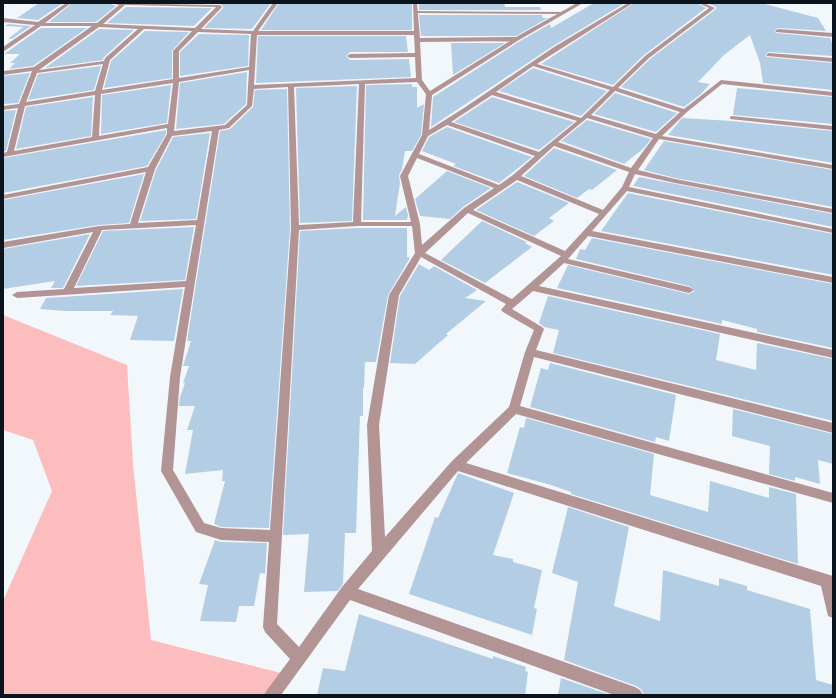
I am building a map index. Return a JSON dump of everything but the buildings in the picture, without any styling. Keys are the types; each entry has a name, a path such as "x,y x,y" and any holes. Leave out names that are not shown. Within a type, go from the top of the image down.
{"street":[{"path":"3,50 69,3"},
{"path":"112,3 201,4 220,6 176,50 176,81 170,134 151,169 133,226"},
{"path":"170,134 227,126 250,105 254,33 276,3"},
{"path":"429,94 517,39 581,3"},
{"path":"424,135 447,123 532,64 631,3"},
{"path":"379,553 373,425 394,295 419,253 467,210 516,177 553,142 584,118 647,57 713,8 700,3"},
{"path":"123,4 98,25 35,70 22,104 7,154 171,125"},
{"path":"415,8 419,80 429,94 424,135 404,176 416,224 419,253"},
{"path":"3,20 39,24 98,25 254,33 517,39"},
{"path":"95,139 98,93 108,59 143,27"},
{"path":"778,31 833,35"},
{"path":"350,56 417,55"},
{"path":"769,55 833,60"},
{"path":"3,73 107,62"},
{"path":"532,64 685,111"},
{"path":"3,108 252,68"},
{"path":"251,87 419,80"},
{"path":"357,224 362,82"},
{"path":"272,695 347,592 379,553 456,465 514,409 530,352 539,329 506,310 564,257 587,233 625,188 633,171 656,137 721,82 833,94"},
{"path":"291,85 295,228 270,627 300,658"},
{"path":"492,93 656,137 833,168"},
{"path":"732,118 833,128"},
{"path":"447,123 539,155"},
{"path":"216,128 175,378 167,472 200,528 221,534 276,536"},
{"path":"553,142 633,171 674,181 833,211"},
{"path":"414,155 500,188"},
{"path":"3,197 151,169"},
{"path":"516,177 604,213"},
{"path":"625,188 833,231"},
{"path":"467,210 564,257 689,290"},
{"path":"3,245 99,228 200,222"},
{"path":"295,228 357,224 416,224"},
{"path":"68,292 99,228"},
{"path":"587,233 833,280"},
{"path":"419,253 513,304"},
{"path":"17,295 190,284"},
{"path":"530,287 833,354"},
{"path":"530,352 833,428"},
{"path":"514,409 833,498"},
{"path":"456,465 830,582 833,610"},
{"path":"347,592 634,695"}],"lane":[{"path":"415,8 563,13"}],"shaded area":[{"path":"3,315 127,365 133,464 151,640 285,674 264,695 3,695 3,601 52,491 33,440 3,430"}]}
